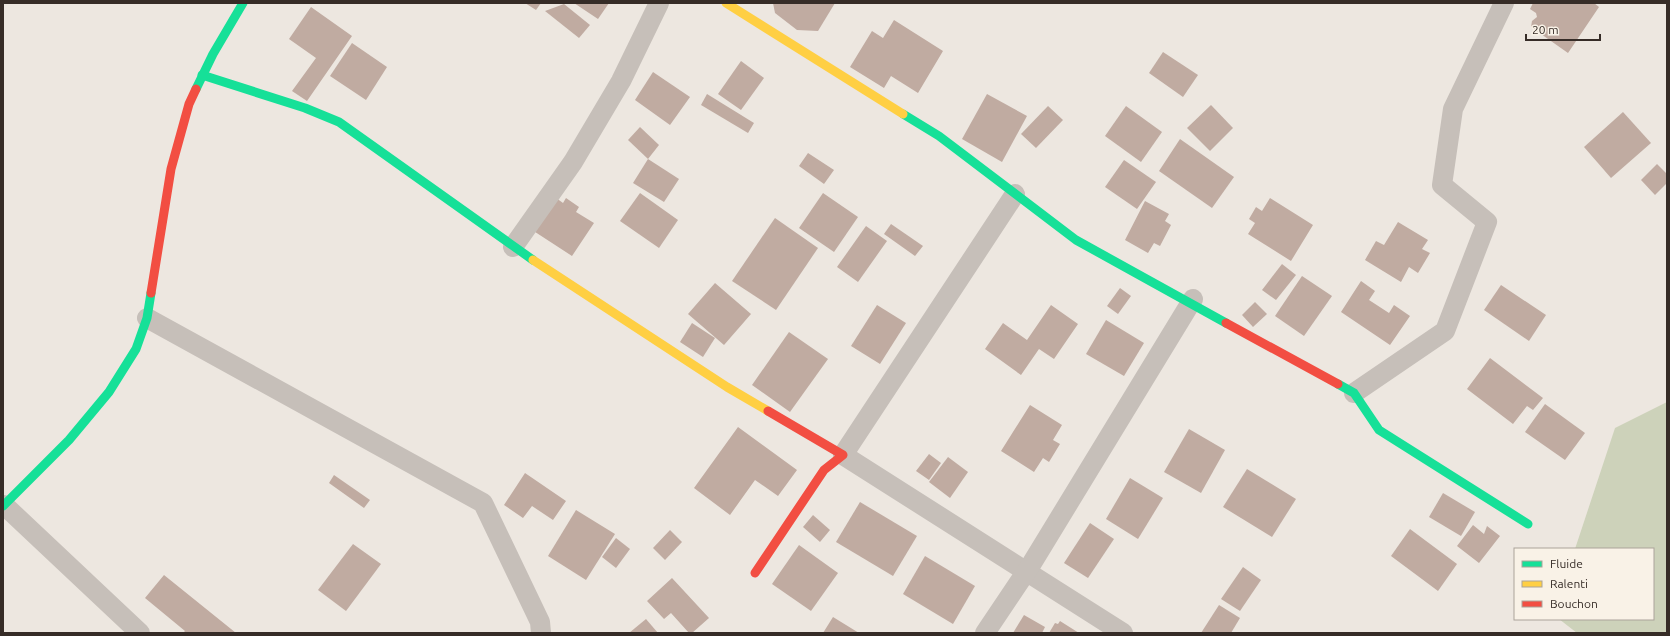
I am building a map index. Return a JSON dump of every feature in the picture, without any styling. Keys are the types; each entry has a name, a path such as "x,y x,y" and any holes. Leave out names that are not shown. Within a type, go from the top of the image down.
{"street":[{"path":"140,633 3,505 69,440 109,392 136,349 147,318 171,169 189,104 202,75 243,3"},
{"path":"513,247 581,148 620,81 659,3"},
{"path":"726,3 939,136 1076,240 1191,301 1354,393 1379,430 1528,524"},
{"path":"1354,393 1445,331 1487,222 1442,185 1453,109 1504,3"},
{"path":"202,75 305,108 339,122 513,247 727,387 843,455 1027,570 1123,633"},
{"path":"755,573 824,470 843,455 1015,194"},
{"path":"985,633 1027,570 1191,301"},
{"path":"147,318 483,503 540,622 541,633"}],"green space":[{"path":"1667,402 1667,633 1577,633 1560,620 1654,620 1654,548 1575,548 1615,428"}],"building":[{"path":"525,3 541,3 536,10"},
{"path":"574,3 609,3 598,19"},
{"path":"773,3 835,3 818,31 797,30 775,13"},
{"path":"1533,3 1594,3 1599,7 1568,53 1531,27 1532,21 1537,17 1536,13 1530,9"},
{"path":"564,4 590,25 579,38 545,11"},
{"path":"311,7 352,36 307,101 292,91 316,58 289,39"},
{"path":"894,20 943,51 918,93 891,76 884,88 850,67 872,31 883,38"},
{"path":"352,43 387,67 366,100 330,76"},
{"path":"1163,52 1198,75 1183,97 1149,73"},
{"path":"741,61 764,78 741,110 718,94"},
{"path":"653,72 690,97 670,125 635,100"},
{"path":"707,94 754,123 748,133 701,105"},
{"path":"987,94 1027,116 1002,162 962,139"},
{"path":"1211,105 1233,128 1210,151 1187,128"},
{"path":"1048,106 1063,120 1036,148 1021,134"},
{"path":"1126,106 1162,132 1141,162 1105,136"},
{"path":"1623,112 1651,143 1611,178 1584,147"},
{"path":"640,127 659,145 648,159 628,140"},
{"path":"1180,139 1234,177 1212,208 1159,171"},
{"path":"808,153 834,170 824,184 799,166"},
{"path":"648,159 679,179 664,202 633,183"},
{"path":"1124,160 1156,182 1137,209 1105,187"},
{"path":"1657,164 1667,174 1667,183 1655,195 1641,180"},
{"path":"640,193 678,220 659,248 620,221"},
{"path":"823,193 858,217 834,252 799,228"},
{"path":"552,195 563,203 566,198 579,207 576,212 594,223 572,256 529,228"},
{"path":"1270,198 1313,225 1291,261 1248,234 1255,223 1249,219 1256,207 1262,211"},
{"path":"1145,201 1169,214 1165,221 1171,225 1160,246 1154,243 1148,253 1125,240"},
{"path":"775,218 818,248 776,310 732,281"},
{"path":"1398,222 1428,240 1422,249 1430,253 1418,273 1409,267 1401,282 1365,260 1376,241 1384,245"},
{"path":"891,224 923,246 915,256 884,234"},
{"path":"866,226 887,241 858,282 837,267"},
{"path":"1282,264 1296,275 1276,300 1262,290"},
{"path":"1302,276 1332,296 1304,336 1275,316"},
{"path":"1361,281 1375,291 1369,300 1389,313 1394,305 1410,316 1390,345 1341,312"},
{"path":"715,283 751,314 724,345 688,314"},
{"path":"1501,285 1546,315 1529,341 1484,310"},
{"path":"1120,288 1131,296 1118,314 1107,306"},
{"path":"1255,302 1267,314 1253,327 1242,315"},
{"path":"877,305 906,323 880,364 851,346"},
{"path":"1051,305 1078,324 1054,359 1039,349 1021,375 985,349 1003,323 1027,340"},
{"path":"1106,320 1144,343 1124,376 1086,354"},
{"path":"692,323 715,338 703,357 680,342"},
{"path":"789,332 828,359 790,412 752,385"},
{"path":"1490,358 1543,398 1533,410 1527,406 1513,424 1467,389"},
{"path":"1545,404 1585,433 1565,460 1525,432"},
{"path":"1030,405 1062,425 1053,440 1060,444 1049,462 1043,458 1034,472 1001,451"},
{"path":"738,427 797,470 778,496 755,480 730,515 694,488"},
{"path":"1189,429 1225,450 1201,493 1164,472"},
{"path":"929,454 941,463 929,480 916,471"},
{"path":"948,457 968,472 950,498 929,482"},
{"path":"1247,469 1296,499 1272,537 1223,507"},
{"path":"525,473 566,501 553,520 532,506 523,518 504,505"},
{"path":"334,475 370,500 364,508 329,483"},
{"path":"1130,478 1163,498 1138,539 1106,519"},
{"path":"1443,493 1475,512 1461,536 1429,517"},
{"path":"860,502 917,536 893,576 836,542"},
{"path":"576,510 615,534 586,580 548,556"},
{"path":"813,515 830,530 820,542 803,527"},
{"path":"1090,523 1114,539 1088,578 1064,563"},
{"path":"1473,525 1484,534 1487,526 1500,536 1479,563 1457,546"},
{"path":"1410,529 1457,564 1438,591 1391,556"},
{"path":"670,530 682,542 665,560 653,548"},
{"path":"616,538 630,549 616,568 602,557"},
{"path":"353,544 381,564 346,611 318,590"},
{"path":"799,545 838,573 811,611 772,584"},
{"path":"925,556 975,586 953,624 903,594"},
{"path":"1243,567 1261,580 1240,611 1221,599"},
{"path":"164,575 236,633 183,633 185,631 145,598"},
{"path":"672,578 709,618 692,633 689,633 671,613 664,619 647,601"},
{"path":"1219,605 1240,618 1231,633 1201,633"},
{"path":"1024,615 1045,627 1042,633 1013,633"},
{"path":"833,617 859,633 823,633"},
{"path":"646,619 658,633 629,633"},
{"path":"1060,621 1079,633 1049,633 1055,623 1058,624"}],"traffic: fast":[{"path":"196,89 213,54 243,3"},
{"path":"202,75 305,108 339,122 533,260"},
{"path":"903,114 939,136 1076,240 1226,323"},
{"path":"3,506 69,440 109,392 136,349 147,318 151,293"},
{"path":"1338,384 1354,393 1379,430 1528,524"}],"traffic: slow":[{"path":"726,3 903,114"},
{"path":"533,260 727,387 768,411"}],"traffic: jam":[{"path":"151,293 171,169 189,104 196,89"},
{"path":"1226,323 1338,384"},
{"path":"755,573 824,470 843,455 768,411"}]}
